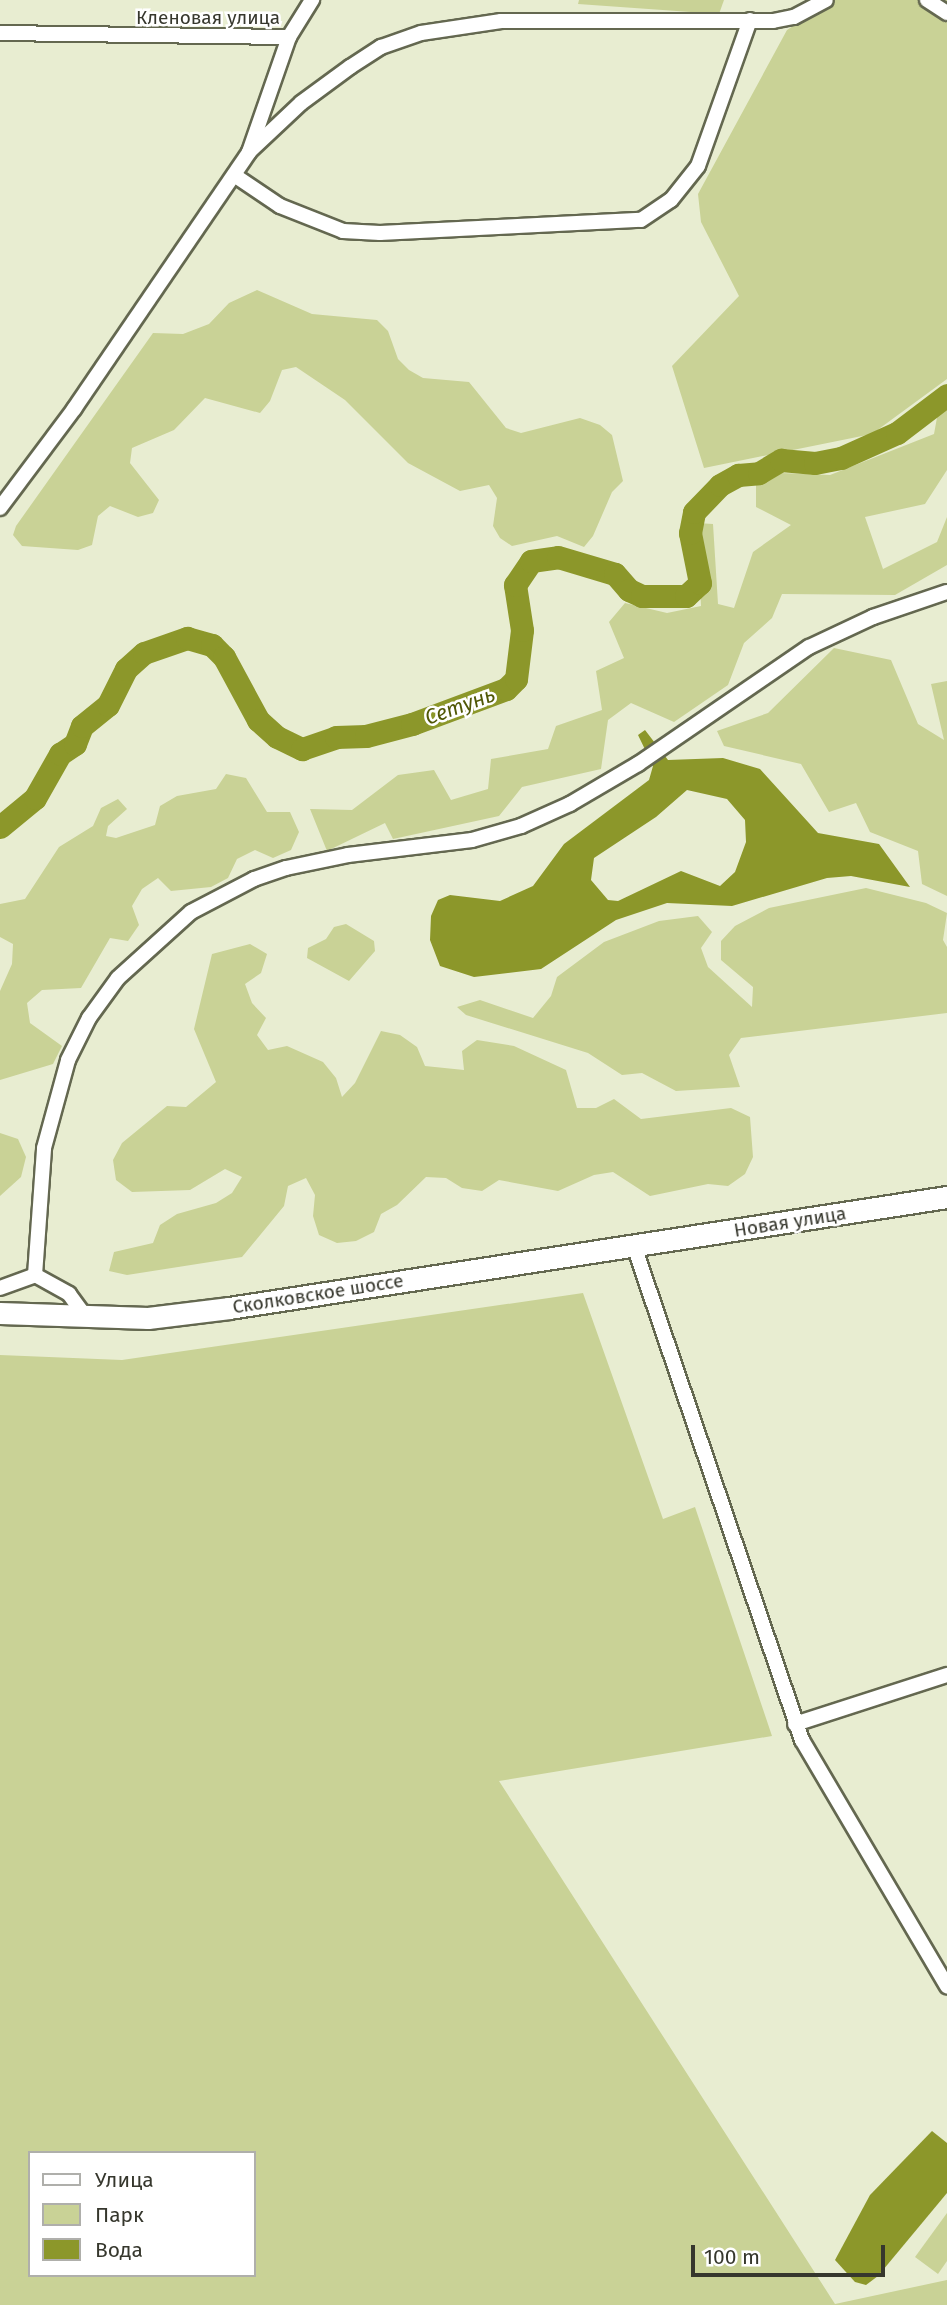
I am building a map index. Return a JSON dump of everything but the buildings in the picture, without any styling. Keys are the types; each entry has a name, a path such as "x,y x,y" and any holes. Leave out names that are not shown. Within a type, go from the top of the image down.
{"street":[{"path":"249,152 289,37 313,0"},
{"path":"0,508 74,408 249,152 301,103 381,47 421,33 501,21 750,20 794,17 826,0"},
{"path":"927,0 947,13"},
{"path":"234,175 279,206 342,231 406,232 641,220 671,200 698,166 750,20"},
{"name":"Кленовая улица","path":"0,33 289,37"},
{"path":"35,1275 44,1147 68,1060 96,1008 155,941 191,912 254,879 348,855 425,848 521,826 570,804 638,764 808,648 873,617 947,592"},
{"name":"Новая улица","path":"634,1246 947,1196"},
{"path":"634,1246 795,1724 825,1785 947,1986"},
{"name":"Сколковское шоссе","path":"0,1313 148,1318 634,1246"},
{"path":"0,1289 35,1275"},
{"path":"35,1275 69,1294 86,1317"},
{"path":"795,1724 947,1675"}],"green space":[{"path":"579,0 724,0 719,14 578,4"},
{"path":"816,0 947,0 947,379 872,434 704,468 672,366 739,296 701,222 698,194 787,30 813,13"},
{"path":"257,290 312,314 377,320 388,331 398,359 409,370 423,378 469,382 506,428 521,433 580,418 600,425 612,435 623,481 612,492 593,536 584,547 557,536 512,546 500,538 493,526 497,498 489,485 460,491 408,463 345,400 296,367 282,370 270,401 260,413 205,398 174,430 132,448 130,463 159,500 153,513 138,517 110,506 98,516 92,545 78,550 22,546 13,535 16,526 153,333 183,334 209,324 229,303"},
{"path":"947,408 947,470 925,504 865,517 883,569 937,542 947,517 947,565 895,595 782,594 772,618 744,643 728,685 674,722 631,703 608,720 601,769 522,787 499,816 393,839 385,823 327,851 310,809 352,810 398,775 434,770 451,800 488,789 491,759 548,749 556,726 602,710 596,671 624,658 609,622 625,603 667,613 701,606 697,523 713,524 718,604 734,608 753,552 791,525 756,507 756,484 781,473 830,475 934,434 938,412"},
{"path":"834,648 891,660 918,724 944,740 931,684 947,681 947,896 922,884 918,851 870,832 856,803 829,812 801,764 724,746 717,731 768,713"},
{"path":"226,774 246,778 267,812 290,812 299,832 291,850 273,858 255,850 237,859 228,878 211,887 171,891 158,878 142,889 132,906 139,925 128,941 110,938 81,988 42,990 27,1003 30,1023 62,1046 53,1064 0,1080 0,991 12,964 13,944 0,937 0,904 25,899 59,847 93,826 101,808 118,799 127,809 108,826 106,836 116,838 155,825 160,806 177,796 216,789"},
{"path":"866,888 926,903 947,913 943,940 947,947 947,1013 741,1038 729,1055 740,1087 676,1091 642,1073 622,1075 588,1053 466,1015 457,1007 480,1000 533,1018 551,996 557,977 604,942 659,921 698,916 712,932 701,948 708,967 752,1007 753,987 721,960 721,941 735,926 769,908"},
{"path":"346,924 374,941 375,951 349,981 307,958 308,948 326,939 334,927"},
{"path":"250,944 267,954 261,973 245,984 252,1003 266,1018 257,1035 268,1050 287,1046 323,1062 336,1078 342,1097 355,1083 381,1031 400,1035 417,1047 425,1066 464,1070 462,1051 477,1040 514,1046 566,1070 577,1108 596,1108 614,1099 641,1119 731,1108 750,1117 753,1157 745,1174 728,1186 708,1184 650,1196 613,1172 594,1175 558,1191 499,1180 482,1191 462,1188 446,1178 426,1177 397,1205 381,1214 374,1232 356,1241 337,1243 319,1235 313,1216 315,1195 306,1178 288,1186 284,1206 242,1257 127,1275 109,1271 114,1252 153,1243 160,1225 177,1214 216,1203 232,1193 242,1177 225,1169 190,1190 132,1192 116,1180 113,1160 122,1143 167,1106 186,1107 216,1082 194,1029 212,954"},
{"path":"0,1133 18,1139 26,1157 21,1177 0,1196"},
{"path":"583,1293 663,1519 695,1507 772,1736 499,1781 835,2304 947,2280 947,2305 0,2305 0,1355 122,1360"},
{"path":"947,2213 947,2261 938,2274 915,2257"}],"water":[{"path":"645,730 668,760 723,758 760,769 818,833 879,844 910,887 851,876 827,878 732,906 667,903 616,920 541,969 474,977 440,966 430,940 431,916 438,900 450,895 500,901 533,886 564,844 649,780 653,766 638,735","holes":["687,790 727,799 745,820 746,842 735,872 720,886 681,871 618,901 608,900 591,880 594,858 656,817"]},
{"path":"932,2131 947,2143 947,2193 878,2276 866,2285 855,2282 835,2260 870,2195"}],"waterway":[{"name":"Сетунь","path":"0,827 35,798 60,754 75,744 82,726 108,705 126,669 144,653 187,638 212,645 224,657 258,720 277,737 302,749 336,737 366,736 412,724 506,689 516,679 522,630 515,585 531,561 558,557 615,574 629,590 642,596 686,596 700,583 690,533 694,512 720,485 738,475 759,473 781,460 815,463 841,458 897,433 947,395"}]}
